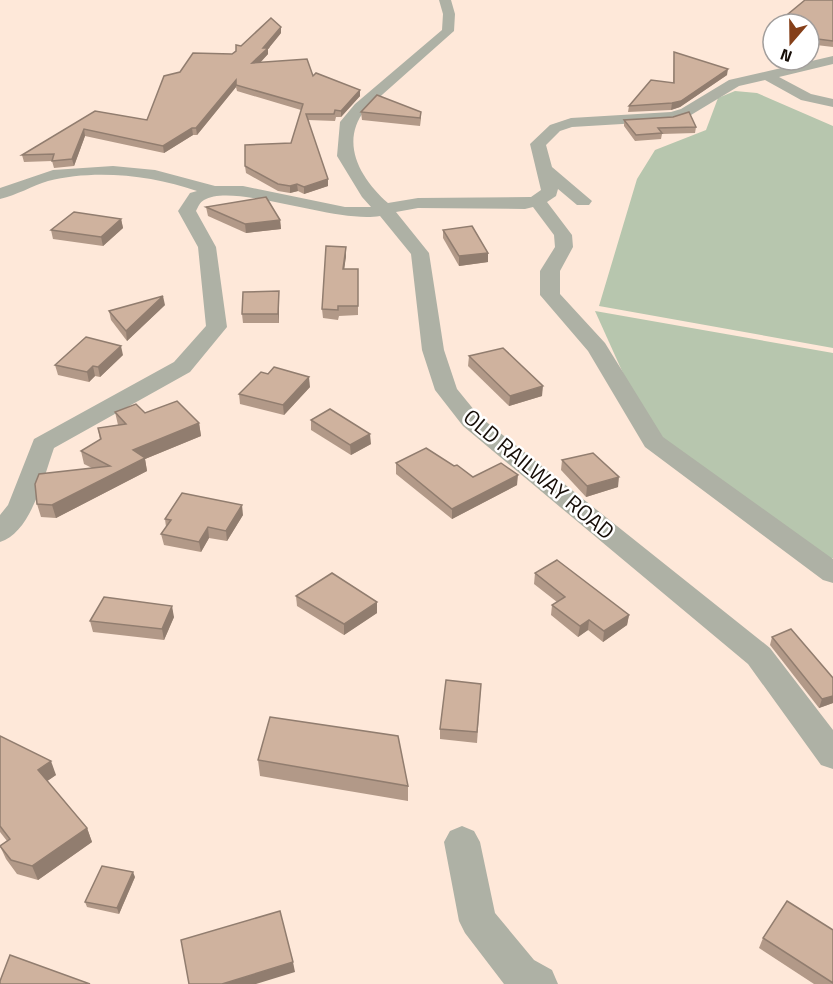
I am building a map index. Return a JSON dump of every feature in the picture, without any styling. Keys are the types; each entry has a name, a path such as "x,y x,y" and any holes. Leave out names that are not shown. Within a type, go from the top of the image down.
{"street":[{"name":"OLD RAILWAY ROAD","path":"445,0 449,14 448,31 360,107 348,122 345,156 371,197 384,209 420,253 433,350 446,390 471,421 759,656 833,755"},
{"path":"0,533 20,508 43,444 182,366 217,327 207,247 187,211 196,197 213,191 243,191 345,212 366,213 418,203 525,204 537,201 549,192 538,144 555,128 572,123 672,116 686,112 734,83 833,60"},
{"path":"765,74 805,99 818,103 833,103"},
{"path":"543,168 583,201"},
{"path":"0,194 22,184 54,175 108,170 190,182 213,191"},
{"path":"537,201 563,235 564,247 550,271 550,295 597,348 654,442 833,573"},
{"path":"462,842 478,921 520,973 538,984"}],"green space":[{"path":"735,91 757,93 833,126 833,348 599,306 637,179 655,150 706,130 718,98"},
{"path":"595,311 833,353 833,558 821,565 654,442"}],"building":[{"path":"805,0 833,0 833,41 821,39 821,12 790,12"},
{"path":"271,18 281,27 263,48 268,48 252,63 307,59 313,76 316,73 360,90 341,111 335,110 334,114 306,114 328,179 304,187 297,184 290,186 278,184 245,166 245,145 291,143 303,104 236,85 236,80 196,128 192,128 163,146 84,129 72,159 52,161 54,154 22,155 95,111 147,120 164,76 180,72 193,53 232,54 236,51 236,45 241,46"},
{"path":"674,52 728,69 681,101 629,106 651,80 674,83"},
{"path":"377,95 421,112 420,118 361,112"},
{"path":"689,112 696,127 658,128 662,133 636,135 624,120 673,117"},
{"path":"266,197 280,220 245,224 206,207"},
{"path":"74,212 121,219 101,237 51,230"},
{"path":"472,226 488,253 459,256 443,230"},
{"path":"326,246 346,247 343,269 358,269 358,306 338,306 338,310 322,309"},
{"path":"279,291 278,314 242,314 243,292"},
{"path":"163,296 126,331 109,311"},
{"path":"86,337 121,346 98,367 93,366 87,372 55,365"},
{"path":"503,348 543,386 510,396 469,356"},
{"path":"274,367 309,377 283,405 239,394 261,372 268,374"},
{"path":"177,401 199,423 133,450 145,458 52,505 37,504 35,484 39,474 110,466 81,451 101,439 98,428 126,424 115,412 136,404 145,413"},
{"path":"330,409 370,434 350,445 311,420"},
{"path":"426,448 454,466 457,465 473,477 501,463 518,475 452,509 396,463"},
{"path":"593,453 619,477 587,486 562,460"},
{"path":"182,493 242,505 226,531 208,527 199,542 161,534 171,520 165,519"},
{"path":"557,560 629,615 604,631 589,620 580,626 552,605 565,597 535,573"},
{"path":"332,573 377,602 344,624 296,596"},
{"path":"104,597 172,606 162,629 90,621"},
{"path":"791,629 833,678 833,696 822,699 772,637"},
{"path":"446,680 481,684 477,732 440,729"},
{"path":"270,717 398,736 408,786 258,760"},
{"path":"0,736 51,761 38,770 87,828 32,866 11,860 0,846 10,839 0,826"},
{"path":"102,866 133,872 117,908 85,902"},
{"path":"787,901 833,930 833,983 763,938"},
{"path":"280,911 293,962 222,984 189,984 181,940"},
{"path":"10,955 90,984 0,984"}]}
